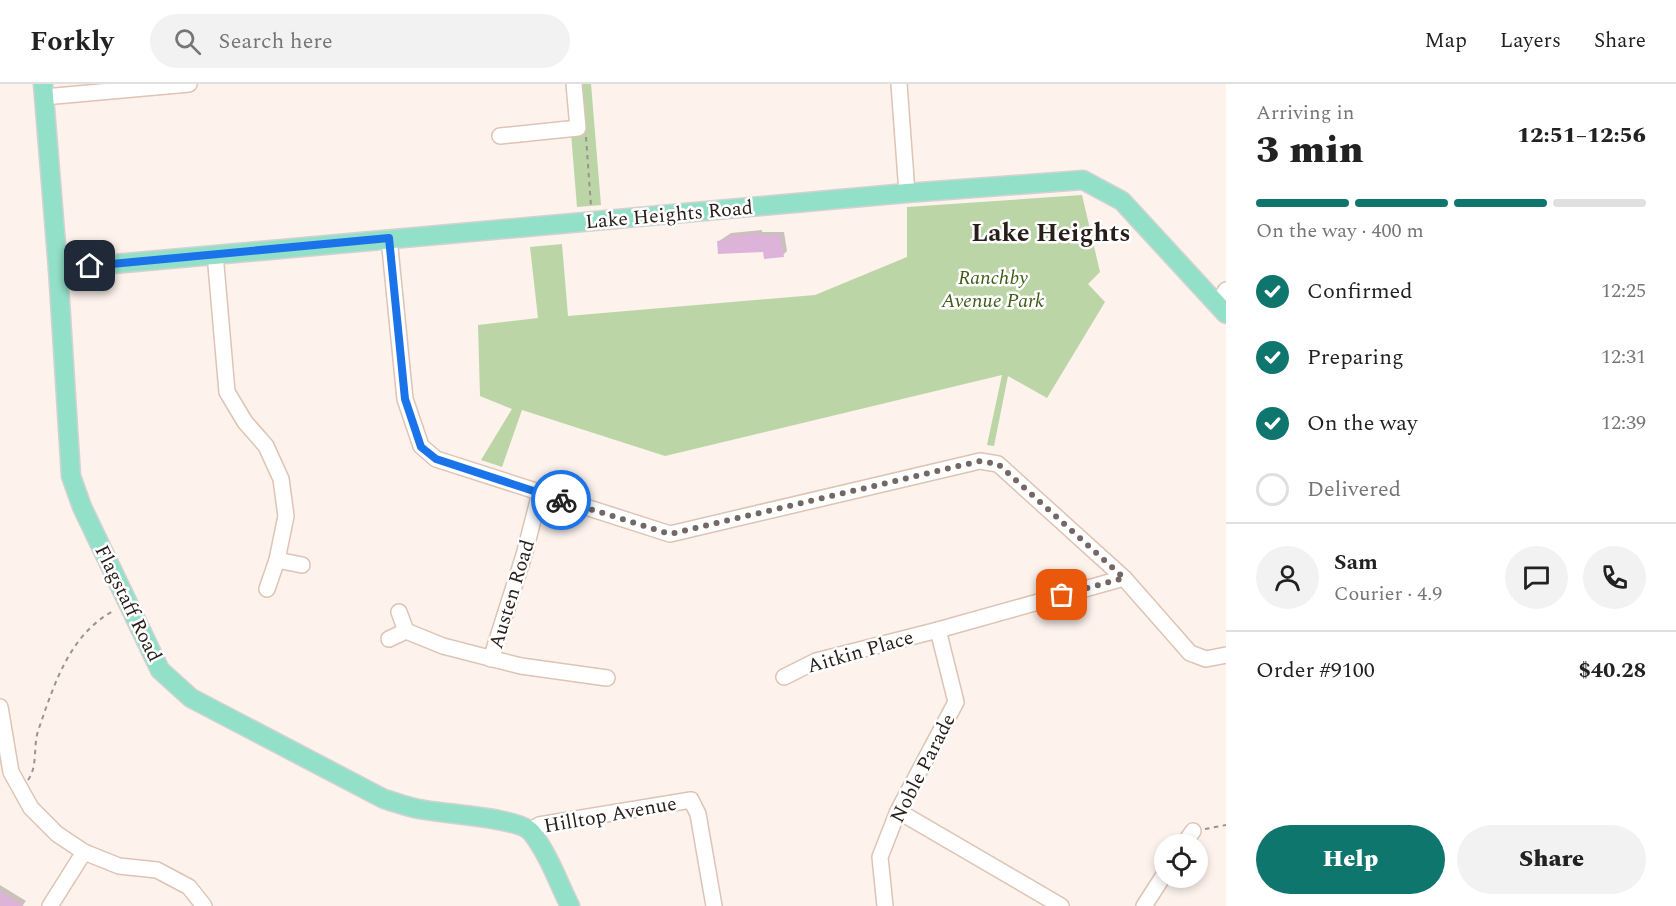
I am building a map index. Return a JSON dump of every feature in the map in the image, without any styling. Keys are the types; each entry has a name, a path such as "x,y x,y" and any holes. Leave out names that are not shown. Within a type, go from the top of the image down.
{"main road":[{"name":"Flagstaff Road","path":"43,90 58,269 70,476 82,507 160,670 191,699 384,798 418,809 508,820 530,830"},
{"name":"Lake Heights Road","path":"58,269 907,193 1083,180 1122,201 1223,303"},
{"path":"530,830 570,906"}],"street":[{"path":"43,90 189,84"},
{"path":"500,136 578,128 574,84"},
{"path":"899,84 907,193"},
{"path":"389,238 405,399 421,447 436,459 670,534 980,461 998,464 1124,578 1190,653 1206,659 1226,656"},
{"path":"215,254 227,392 244,422 266,446 281,479 286,516 277,560 267,589"},
{"name":"Austen Road","path":"491,659 524,555 540,493"},
{"path":"277,560 302,565"},
{"name":"Aitkin Place","path":"784,678 816,661 938,630 1124,578"},
{"path":"399,612 406,631"},
{"name":"Noble Parade","path":"885,906 880,856 898,811 956,702 938,630"},
{"path":"388,639 406,631 443,646 491,659 521,666 607,678"},
{"path":"0,706 11,772 31,808 57,834 84,852 119,866 157,870 189,887 204,906"},
{"name":"Hilltop Avenue","path":"530,830 539,825 691,800 698,814 714,906"},
{"path":"898,811 1053,904"},
{"path":"51,906 84,852"},
{"path":"1144,906 1156,888"}],"path":[{"path":"585,130 593,221"},
{"path":"20,788 34,772 35,740 63,665 78,641 93,625 129,602"},
{"path":"1193,831 1226,825"}],"green space":[{"path":"567,84 591,84 601,205 577,207"},
{"name":"Ranchby Avenue Park","path":"1082,195 1100,272 1088,284 1105,302 1047,398 1008,376 994,446 987,445 1002,375 665,456 522,410 502,467 481,460 512,409 480,396 478,325 538,318 530,247 562,244 568,316 815,295 907,257 907,207"}],"building":[{"path":"759,233 759,235 780,236 784,257 764,259 763,252 718,254 717,241 726,240 725,237"},
{"path":"0,891 24,906 0,906"}],"way so far":[{"path":"561,500 670,534 980,461 998,464 1124,578 1062,595"}],"district":[{"name":"Lake Heights","path":"1051,232"}],"route":[{"path":"90,266 389,238 405,399 421,447 436,459 561,500"}]}
